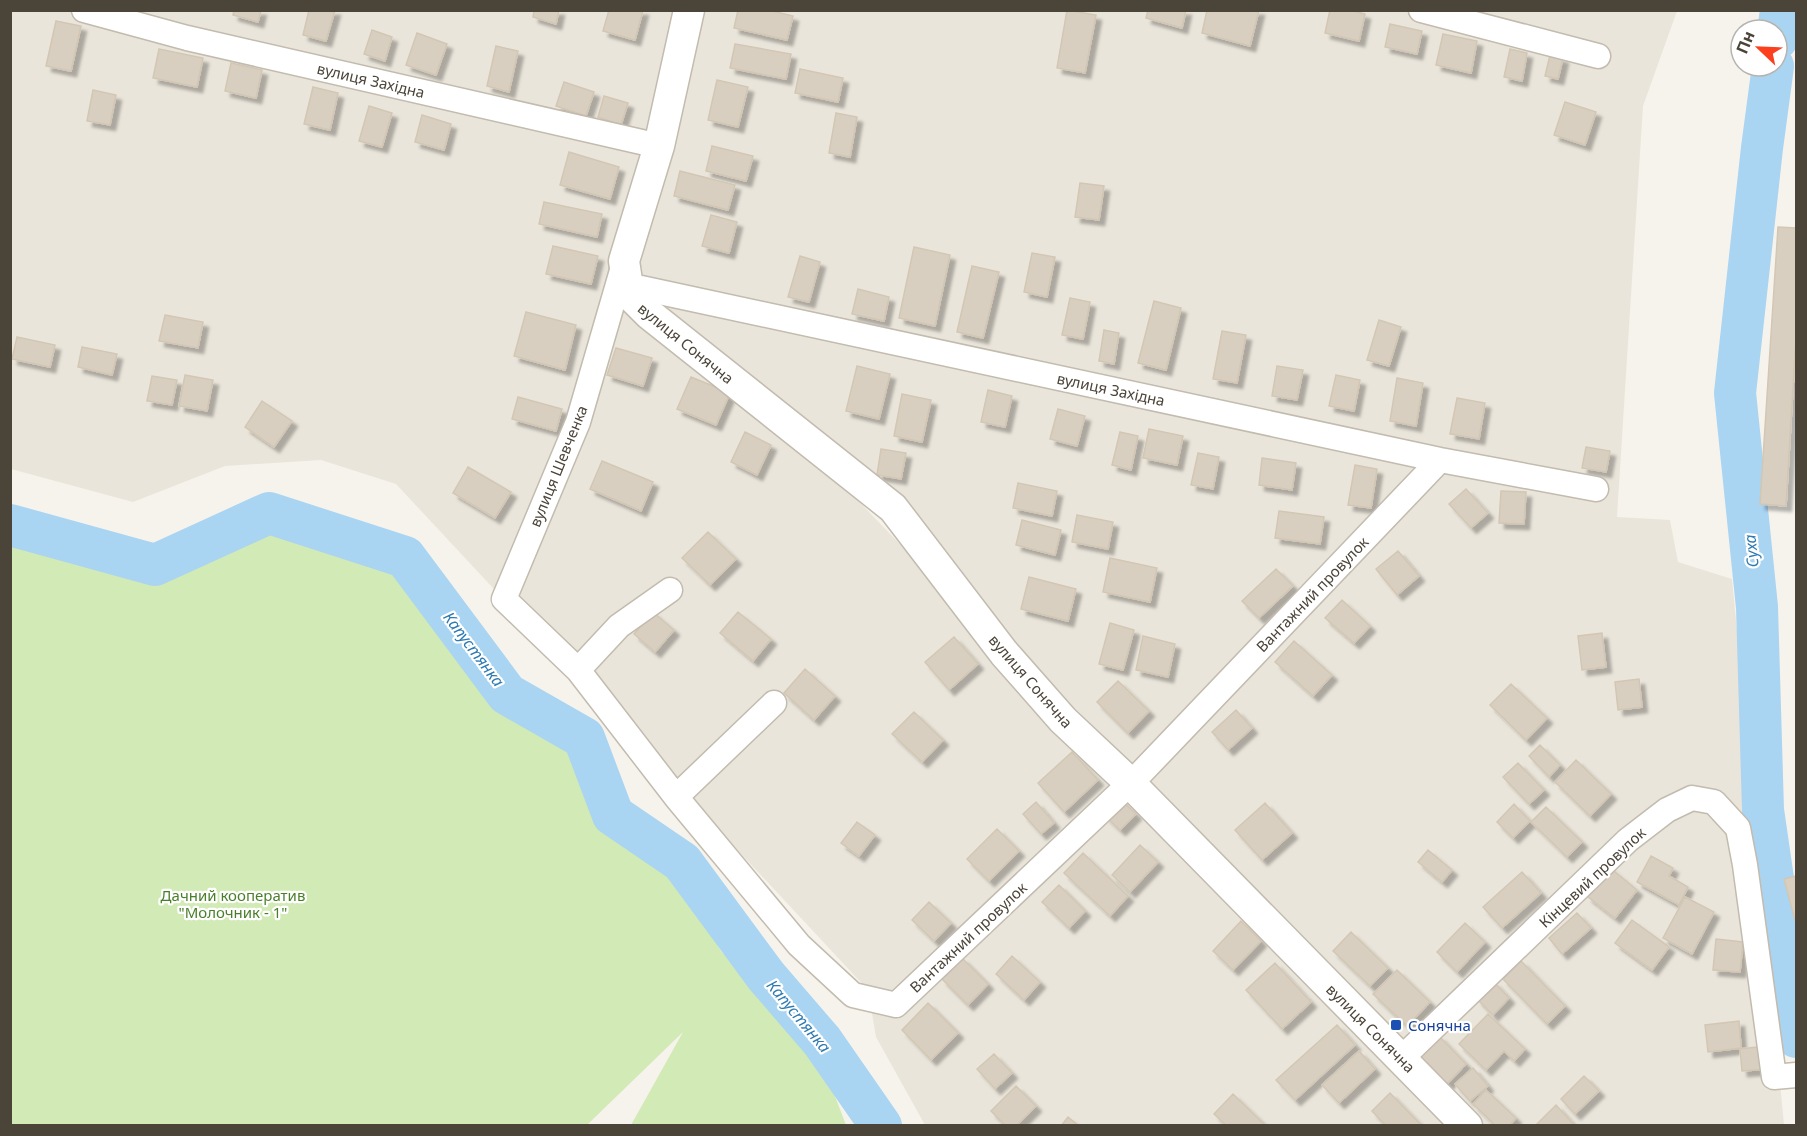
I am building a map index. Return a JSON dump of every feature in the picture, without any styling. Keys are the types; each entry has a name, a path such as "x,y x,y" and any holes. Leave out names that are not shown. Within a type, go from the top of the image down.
{"street":[{"name":"вулиця Західна","path":"84,10 187,38 658,146"},
{"name":"вулиця Шевченка","path":"504,599 578,422 658,146 689,10"},
{"path":"1421,10 1598,56"},
{"name":"вулиця Сонячна","path":"628,247 628,294 649,315 893,508 1004,653 1063,720 1128,781 1467,1125"},
{"name":"вулиця Західна","path":"628,294 641,288 1440,460 1596,489"},
{"name":"Вантажний провулок","path":"504,599 578,670 676,797 799,945 854,995 896,1005 1122,790 1128,781 1140,774 1440,460"},
{"path":"578,670 619,626 670,590"},
{"path":"676,797 774,703"},
{"name":"Кінцевий провулок","path":"1403,1060 1408,1052 1628,840 1666,810 1692,798 1714,802 1738,828 1774,1077 1792,1075"}],"shaded area":[{"path":"10,11 682,11 609,280 812,453 1448,1125 925,1125 876,1037 868,990 396,484 321,460 225,466 133,502 11,469"},
{"path":"695,11 1677,11 1643,106 1617,517 1670,520 1678,562 1732,579 1784,1125 1471,1125 1074,720 924,536 656,312 633,263"}],"green space":[{"name":"Дачний кооператив \"Молочник - 1\"","path":"265,533 394,570 492,702 574,752 599,825 675,876 721,951 819,1054 846,1125 631,1125 683,1032 587,1125 11,1125 11,543 162,578"}],"building":[{"path":"234,10 261,10 258,22 233,15"},
{"path":"309,10 335,10 326,41 303,35"},
{"path":"534,10 559,10 556,24 533,17"},
{"path":"609,10 643,10 635,40 603,31"},
{"path":"738,10 768,10 793,16 787,40 734,28"},
{"path":"1067,10 1096,15 1085,73 1057,68"},
{"path":"1148,10 1186,10 1182,28 1146,18"},
{"path":"1207,10 1259,10 1250,46 1202,33"},
{"path":"1330,10 1350,10 1365,14 1359,41 1325,33"},
{"path":"56,21 81,26 71,71 46,66"},
{"path":"1390,24 1422,31 1417,54 1385,47"},
{"path":"372,30 392,37 385,61 364,54"},
{"path":"417,33 447,44 436,75 406,65"},
{"path":"1443,34 1477,41 1471,73 1436,65"},
{"path":"735,44 791,54 786,79 730,68"},
{"path":"496,46 518,51 509,92 487,86"},
{"path":"159,49 203,58 197,87 153,78"},
{"path":"1510,49 1527,53 1522,81 1504,77"},
{"path":"1550,55 1563,58 1558,79 1545,76"},
{"path":"231,63 262,70 256,98 225,91"},
{"path":"800,69 843,78 838,102 795,93"},
{"path":"717,80 748,87 738,127 708,120"},
{"path":"564,82 594,92 586,116 556,106"},
{"path":"313,87 338,93 330,130 304,124"},
{"path":"93,90 116,95 110,125 87,121"},
{"path":"604,96 628,103 621,125 598,117"},
{"path":"1565,102 1596,112 1585,145 1554,135"},
{"path":"369,106 392,113 382,147 359,141"},
{"path":"836,113 857,117 850,157 829,153"},
{"path":"422,115 451,124 444,150 415,142"},
{"path":"712,146 753,156 746,181 706,171"},
{"path":"569,152 619,167 610,199 560,185"},
{"path":"680,171 735,185 728,210 674,196"},
{"path":"1080,183 1104,186 1099,220 1075,217"},
{"path":"544,202 602,214 597,237 539,224"},
{"path":"711,215 737,222 729,253 702,246"},
{"path":"1778,227 1796,228 1796,337 1786,506 1760,504"},
{"path":"553,246 598,256 591,284 546,274"},
{"path":"914,247 950,255 935,326 899,318"},
{"path":"1032,253 1055,257 1047,297 1024,292"},
{"path":"800,256 820,262 809,302 788,297"},
{"path":"972,266 999,272 983,338 957,332"},
{"path":"858,289 889,297 884,321 852,314"},
{"path":"1070,298 1090,302 1083,339 1062,335"},
{"path":"1154,301 1181,308 1166,370 1138,363"},
{"path":"526,312 576,325 565,370 514,356"},
{"path":"165,315 203,322 198,348 159,341"},
{"path":"1379,320 1401,327 1389,366 1367,360"},
{"path":"1104,330 1119,333 1114,364 1099,361"},
{"path":"1222,331 1246,335 1237,383 1213,379"},
{"path":"17,337 55,345 50,367 12,359"},
{"path":"82,347 117,354 112,375 78,367"},
{"path":"616,348 652,358 643,386 607,375"},
{"path":"857,366 890,374 879,419 846,411"},
{"path":"1277,366 1303,370 1297,400 1272,396"},
{"path":"185,375 213,380 207,411 179,406"},
{"path":"1336,375 1360,380 1354,411 1329,406"},
{"path":"152,376 177,380 172,405 147,401"},
{"path":"691,377 730,393 716,425 677,409"},
{"path":"1397,378 1423,383 1416,426 1390,421"},
{"path":"988,390 1012,396 1005,427 981,422"},
{"path":"902,394 931,400 922,442 894,436"},
{"path":"518,397 562,409 556,431 512,419"},
{"path":"1457,398 1485,403 1479,439 1450,434"},
{"path":"262,401 292,421 274,447 245,427"},
{"path":"1058,409 1085,416 1077,446 1050,439"},
{"path":"1149,429 1183,436 1177,465 1143,458"},
{"path":"745,432 771,445 757,475 731,462"},
{"path":"1120,432 1138,436 1131,470 1112,465"},
{"path":"1586,447 1610,451 1606,472 1582,468"},
{"path":"881,449 906,453 901,479 877,475"},
{"path":"1198,453 1219,457 1213,489 1191,485"},
{"path":"1262,458 1296,463 1292,490 1259,485"},
{"path":"602,461 653,482 641,511 590,489"},
{"path":"1355,465 1377,469 1371,508 1348,505"},
{"path":"468,467 511,492 495,518 453,493"},
{"path":"1018,483 1057,491 1052,516 1013,508"},
{"path":"1466,489 1488,513 1471,528 1449,504"},
{"path":"1501,491 1526,492 1524,524 1499,523"},
{"path":"1279,511 1324,517 1320,544 1275,538"},
{"path":"1077,515 1113,522 1108,549 1072,542"},
{"path":"1022,520 1061,530 1055,555 1016,545"},
{"path":"708,532 736,559 710,585 682,558"},
{"path":"1398,551 1419,576 1397,595 1376,569"},
{"path":"1110,558 1157,568 1150,602 1103,592"},
{"path":"1276,569 1293,586 1259,618 1242,601"},
{"path":"1029,577 1076,589 1068,621 1021,609"},
{"path":"1342,600 1370,626 1354,643 1325,618"},
{"path":"653,612 674,630 655,652 634,634"},
{"path":"738,612 771,639 753,661 720,633"},
{"path":"1110,623 1134,630 1123,670 1099,664"},
{"path":"1602,633 1606,667 1582,670 1578,636"},
{"path":"1143,636 1175,644 1168,677 1136,670"},
{"path":"954,637 978,664 949,690 925,662"},
{"path":"1294,641 1332,675 1313,696 1275,662"},
{"path":"805,669 835,696 814,720 784,693"},
{"path":"1639,679 1642,707 1618,710 1615,682"},
{"path":"1118,681 1149,711 1128,733 1097,702"},
{"path":"1511,684 1547,718 1526,740 1490,705"},
{"path":"1236,710 1252,728 1228,750 1212,732"},
{"path":"914,712 943,740 922,762 892,734"},
{"path":"1540,745 1560,765 1549,777 1529,756"},
{"path":"1072,752 1098,780 1064,812 1038,783"},
{"path":"1576,760 1611,794 1590,816 1555,782"},
{"path":"1518,763 1544,790 1529,804 1503,777"},
{"path":"1121,800 1136,814 1120,830 1105,816"},
{"path":"1036,802 1054,823 1041,834 1023,814"},
{"path":"1265,803 1292,833 1262,860 1235,830"},
{"path":"1514,804 1530,821 1513,838 1497,822"},
{"path":"1546,807 1582,842 1567,857 1531,822"},
{"path":"857,822 875,835 859,856 841,843"},
{"path":"997,829 1019,851 989,881 967,859"},
{"path":"1140,845 1158,862 1130,892 1112,875"},
{"path":"1428,850 1452,870 1442,882 1418,862"},
{"path":"1083,853 1128,896 1110,916 1064,873"},
{"path":"1651,856 1673,868 1669,876 1688,887 1679,905 1637,882"},
{"path":"1609,867 1637,890 1615,918 1587,896"},
{"path":"1522,872 1541,893 1502,928 1483,907"},
{"path":"1796,876 1796,924 1784,879"},
{"path":"1059,885 1085,911 1069,928 1042,902"},
{"path":"1685,897 1714,912 1692,954 1663,938"},
{"path":"929,902 951,923 934,941 912,920"},
{"path":"1577,913 1591,928 1562,954 1549,938"},
{"path":"1632,920 1669,947 1652,970 1615,943"},
{"path":"1241,921 1261,941 1233,970 1213,951"},
{"path":"1465,923 1485,942 1457,972 1437,952"},
{"path":"1351,932 1388,968 1370,986 1333,951"},
{"path":"1716,939 1743,942 1740,972 1713,970"},
{"path":"1012,956 1040,982 1024,1000 996,974"},
{"path":"962,958 988,984 968,1005 942,979"},
{"path":"1521,961 1565,1006 1547,1024 1503,979"},
{"path":"1275,963 1311,1002 1282,1029 1246,990"},
{"path":"1397,970 1430,1002 1407,1026 1373,994"},
{"path":"1494,982 1509,998 1493,1015 1477,999"},
{"path":"928,1003 958,1033 931,1060 902,1030"},
{"path":"1488,1014 1525,1049 1514,1061 1504,1051 1486,1070 1459,1044"},
{"path":"1739,1021 1741,1048 1708,1052 1705,1025"},
{"path":"1337,1025 1355,1045 1295,1100 1276,1080"},
{"path":"1439,1036 1466,1064 1447,1084 1419,1056"},
{"path":"1766,1046 1769,1069 1742,1071 1740,1049"},
{"path":"1359,1051 1375,1069 1339,1103 1322,1085"},
{"path":"994,1054 1012,1073 995,1089 977,1069"},
{"path":"1473,1068 1488,1086 1470,1101 1455,1084"},
{"path":"1584,1076 1599,1091 1575,1114 1561,1099"},
{"path":"1016,1086 1036,1106 1016,1126 1006,1126 991,1111"},
{"path":"1486,1090 1516,1118 1509,1126 1496,1126 1473,1104"},
{"path":"1390,1093 1420,1124 1419,1126 1386,1126 1372,1111"},
{"path":"1233,1094 1266,1126 1227,1126 1214,1114"},
{"path":"1556,1105 1575,1126 1535,1126"},
{"path":"1068,1117 1079,1126 1061,1126"}],"waterway":[{"name":"Суха","path":"1780,18 1781,10"},
{"name":"Суха","path":"1771,78 1735,393 1757,607 1763,810 1796,1037"},
{"name":"Капустянка","path":"10,525 155,565 269,513 405,557 507,694 584,738 613,815 682,862 766,976 822,1041 881,1126"}],"place":[{"name":"Сонячна","path":"1396,1025"}]}
